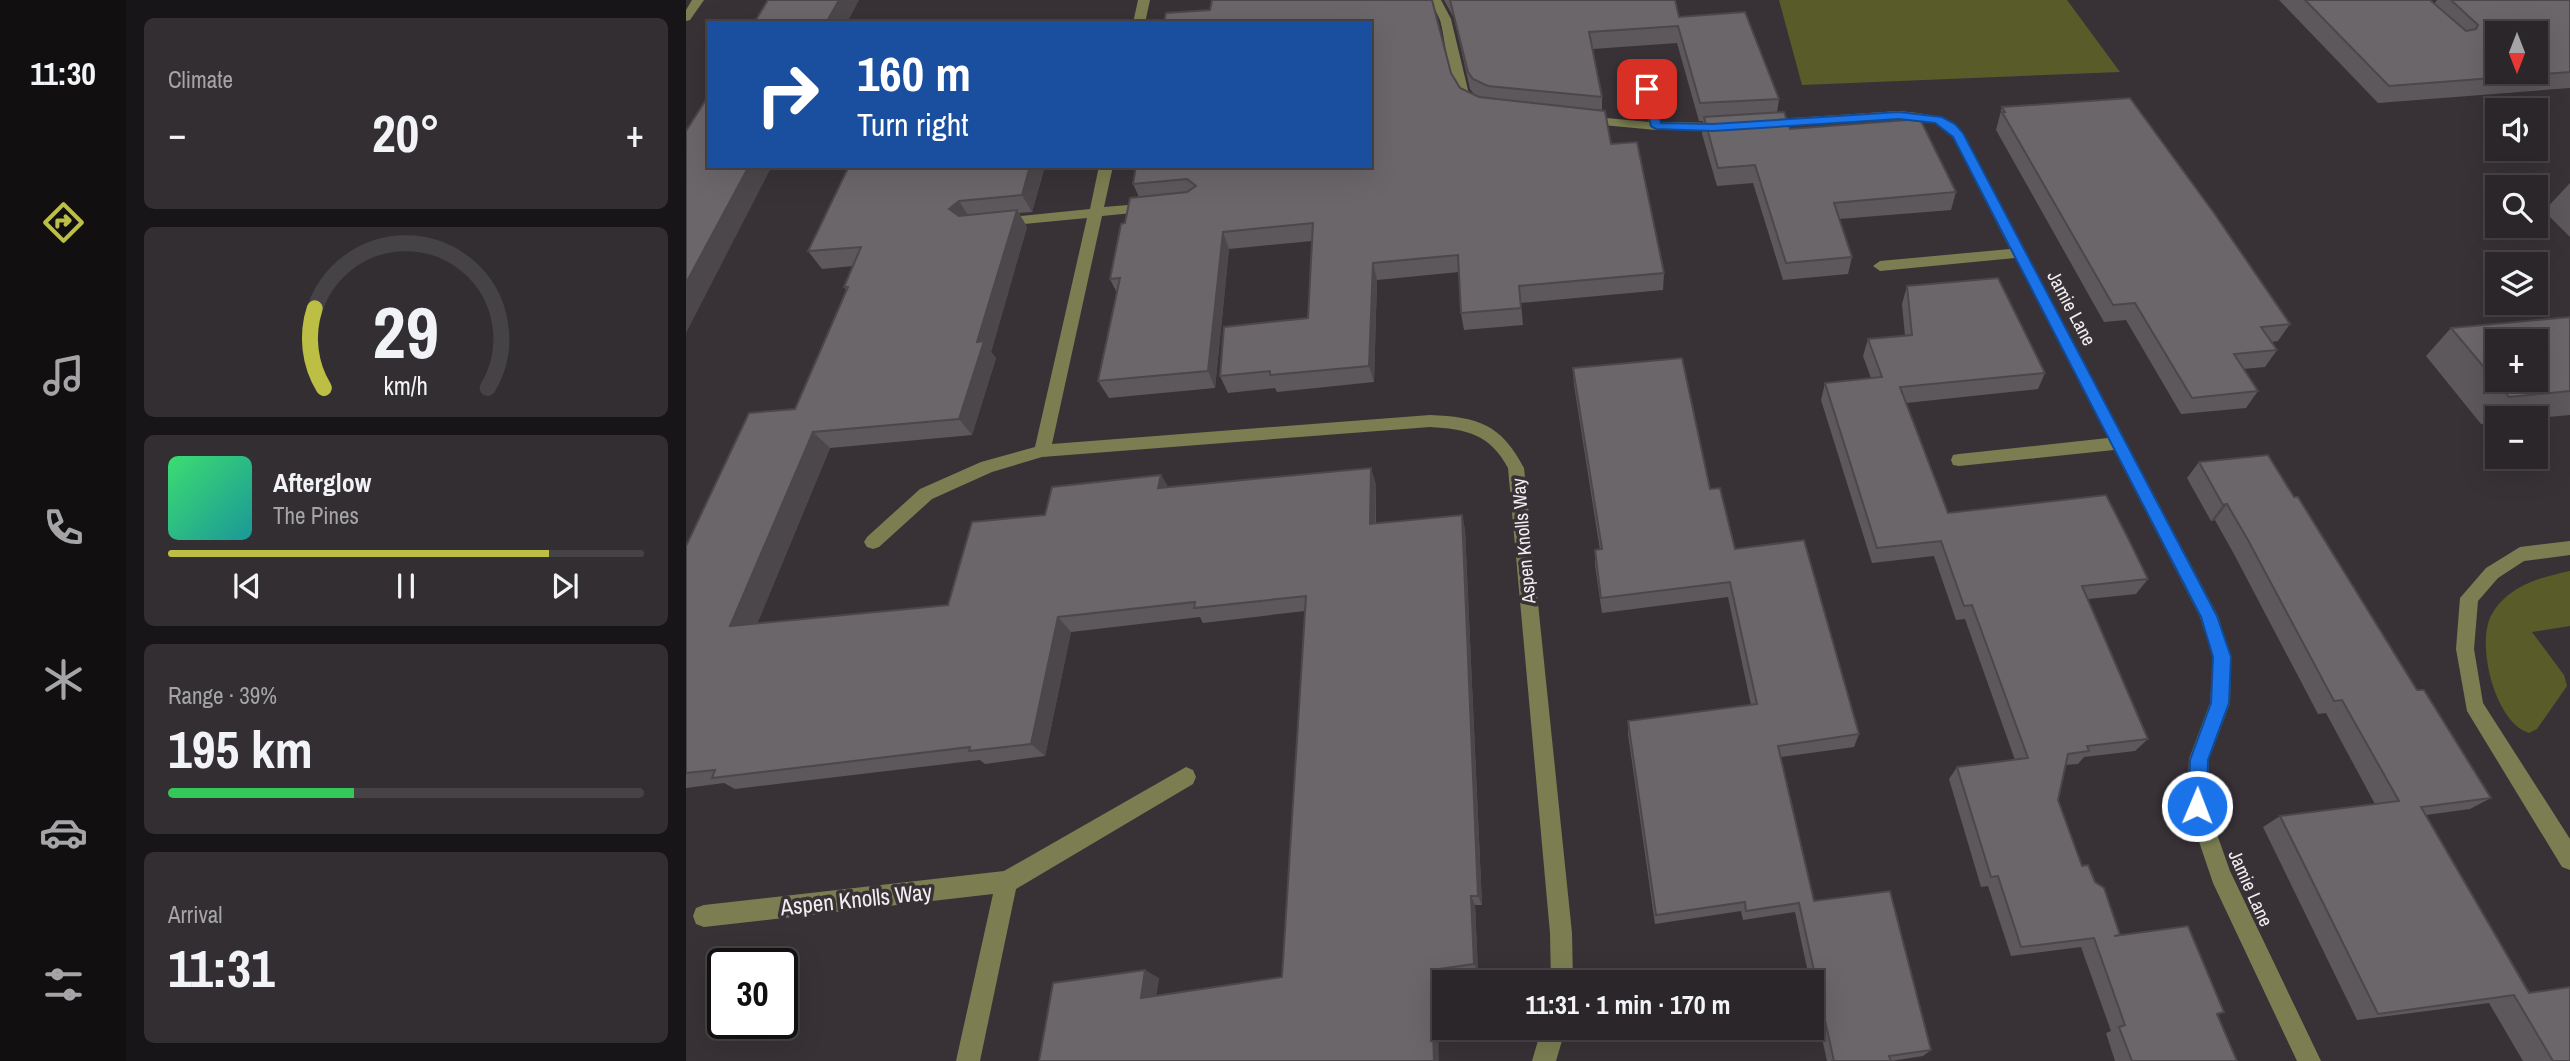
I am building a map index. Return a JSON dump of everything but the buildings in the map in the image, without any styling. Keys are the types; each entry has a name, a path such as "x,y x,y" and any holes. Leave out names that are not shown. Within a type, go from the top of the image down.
{"street":[{"path":"686,18 698,0"},
{"path":"1139,21 1144,0"},
{"path":"1435,0 1445,19 1462,90 1468,100 1494,110"},
{"path":"1643,70 1656,126"},
{"name":"Jamie Lane","path":"1572,119 1656,126 1744,126 1899,115 1938,120 1951,127 1958,135 2209,616 2222,657 2220,703 2199,760 2197,806 2221,875 2308,1061"},
{"path":"1042,451 1106,168"},
{"path":"983,224 1169,206"},
{"path":"1880,266 2020,253"},
{"name":"Aspen Knolls Way","path":"873,542 926,494 988,467 1042,451 1430,421 1462,422 1486,431 1506,445 1516,468 1561,933 1562,970"},
{"path":"1959,460 2119,443"},
{"path":"2570,548 2520,554 2492,573 2469,598 2465,649 2474,705 2570,859"},
{"name":"Aspen Knolls Way","path":"704,916 1007,882 1186,778"},
{"path":"968,1061 1007,882"},
{"path":"1544,1061 1550,1040"}],"green space":[{"path":"1779,0 2067,0 2120,72 1802,85"},
{"path":"2570,571 2570,626 2532,632 2564,675 2567,686 2537,729 2529,733 2517,726 2506,714 2498,699 2487,662 2487,627 2492,614 2507,596 2526,584"}],"route":[{"path":"1647,89 1656,126 1713,128 1899,115 1938,120 1951,127 1958,135 2209,616 2222,657 2220,703 2199,760 2197,806"}]}
